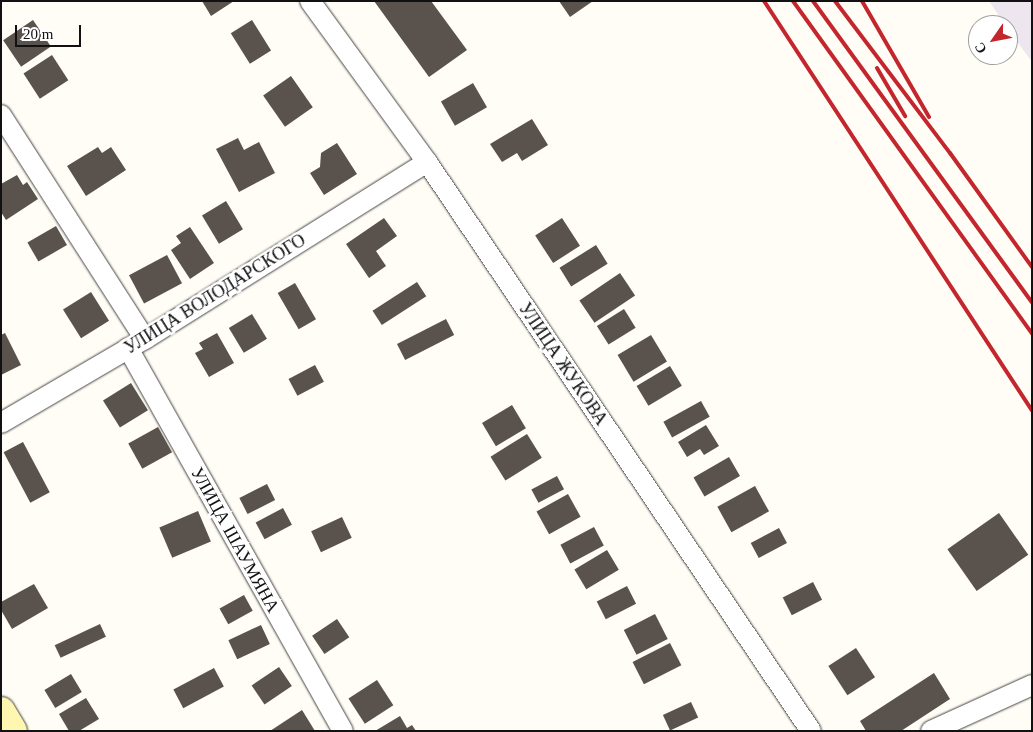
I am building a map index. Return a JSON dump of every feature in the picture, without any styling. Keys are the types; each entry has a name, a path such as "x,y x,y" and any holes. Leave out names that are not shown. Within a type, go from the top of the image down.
{"main road":[{"path":"1,711 13,731"}],"street":[{"name":"УЛИЦА ЖУКОВА","path":"310,1 427,162 811,731"},
{"name":"УЛИЦА ШАУМЯНА","path":"1,115 136,344 343,731"},
{"name":"УЛИЦА ВОЛОДАРСКОГО","path":"1,423 136,344 427,162"},
{"path":"931,731 1032,686"}],"shaded area":[{"path":"989,1 1032,1 1032,62 1018,43 1018,15 998,15"}],"building":[{"path":"202,1 234,1 211,16"},
{"path":"374,1 431,1 467,50 429,77"},
{"path":"559,1 593,1 570,17"},
{"path":"33,20 51,47 21,67 3,40"},
{"path":"252,20 271,51 250,64 231,33"},
{"path":"52,55 68,80 40,99 23,74"},
{"path":"291,76 313,107 285,127 263,96"},
{"path":"473,83 487,107 455,126 441,102"},
{"path":"532,119 548,145 522,161 517,153 502,162 490,144"},
{"path":"238,138 244,150 259,142 275,173 239,192 216,149"},
{"path":"337,143 357,174 324,195 310,173 320,167 321,153"},
{"path":"98,147 102,153 111,147 126,170 86,196 67,166"},
{"path":"17,175 23,185 27,182 38,199 6,220 1,212 1,184"},
{"path":"226,201 243,229 219,244 202,215"},
{"path":"384,218 397,236 376,251 386,266 369,278 346,244"},
{"path":"562,218 580,246 553,263 535,235"},
{"path":"56,226 67,245 38,262 27,242"},
{"path":"190,227 214,263 190,279 171,250 181,243 176,236"},
{"path":"596,245 608,264 571,286 560,268"},
{"path":"167,255 182,283 144,303 129,275"},
{"path":"620,273 635,295 594,323 579,300"},
{"path":"417,282 426,296 382,325 373,311"},
{"path":"295,283 316,319 299,329 278,293"},
{"path":"91,292 109,321 81,338 63,309"},
{"path":"624,309 636,328 609,345 597,326"},
{"path":"252,314 267,339 244,353 229,328"},
{"path":"446,319 454,335 405,360 397,344"},
{"path":"5,333 21,365 1,375 1,335"},
{"path":"217,333 234,363 209,377 195,353 203,349 199,343"},
{"path":"651,335 667,362 634,382 618,355"},
{"path":"315,365 324,382 297,396 289,379"},
{"path":"670,366 682,386 648,406 637,386"},
{"path":"131,383 148,410 120,428 103,400"},
{"path":"701,401 710,417 672,438 663,422"},
{"path":"512,405 526,428 496,446 482,423"},
{"path":"706,425 719,446 704,455 700,449 687,457 678,442"},
{"path":"158,427 172,452 142,469 128,443"},
{"path":"527,434 542,458 505,481 491,457"},
{"path":"23,442 50,492 30,503 4,452"},
{"path":"729,457 740,476 704,497 693,477"},
{"path":"557,476 564,489 538,503 531,490"},
{"path":"267,484 275,500 248,514 239,498"},
{"path":"755,486 769,511 731,532 717,507"},
{"path":"568,494 581,517 549,534 537,511"},
{"path":"283,508 292,525 265,539 256,523"},
{"path":"198,511 211,541 172,558 159,527"},
{"path":"999,513 1028,555 977,591 947,549"},
{"path":"342,517 352,538 321,552 311,531"},
{"path":"594,527 604,546 570,563 560,545"},
{"path":"779,528 787,543 759,558 751,543"},
{"path":"607,550 619,570 586,589 574,570"},
{"path":"813,582 822,600 792,615 783,597"},
{"path":"34,584 48,608 12,629 1,610 1,602"},
{"path":"627,586 636,604 606,619 597,601"},
{"path":"244,595 253,611 228,624 220,609"},
{"path":"655,614 668,639 637,655 624,630"},
{"path":"337,619 349,637 324,654 312,636"},
{"path":"100,624 106,637 61,658 55,645"},
{"path":"261,625 270,644 237,659 228,640"},
{"path":"670,643 681,665 644,684 633,662"},
{"path":"856,648 875,677 847,695 828,666"},
{"path":"279,667 292,686 265,705 252,685"},
{"path":"214,668 224,687 183,708 173,690"},
{"path":"934,673 950,699 901,731 866,731 860,721"},
{"path":"71,674 82,692 55,708 44,690"},
{"path":"377,680 393,705 365,724 348,699"},
{"path":"86,698 99,719 79,731 69,731 59,714"},
{"path":"691,702 698,717 670,731 663,715"},
{"path":"302,710 315,731 270,731"},
{"path":"400,716 407,728 412,725 416,731 375,731"}],"railway":[{"path":"764,1 1032,410"},
{"path":"793,1 1032,334"},
{"path":"813,1 1032,302"},
{"path":"835,1 950,153 1032,267"},
{"path":"862,1 929,117"},
{"path":"877,68 905,116"}]}
